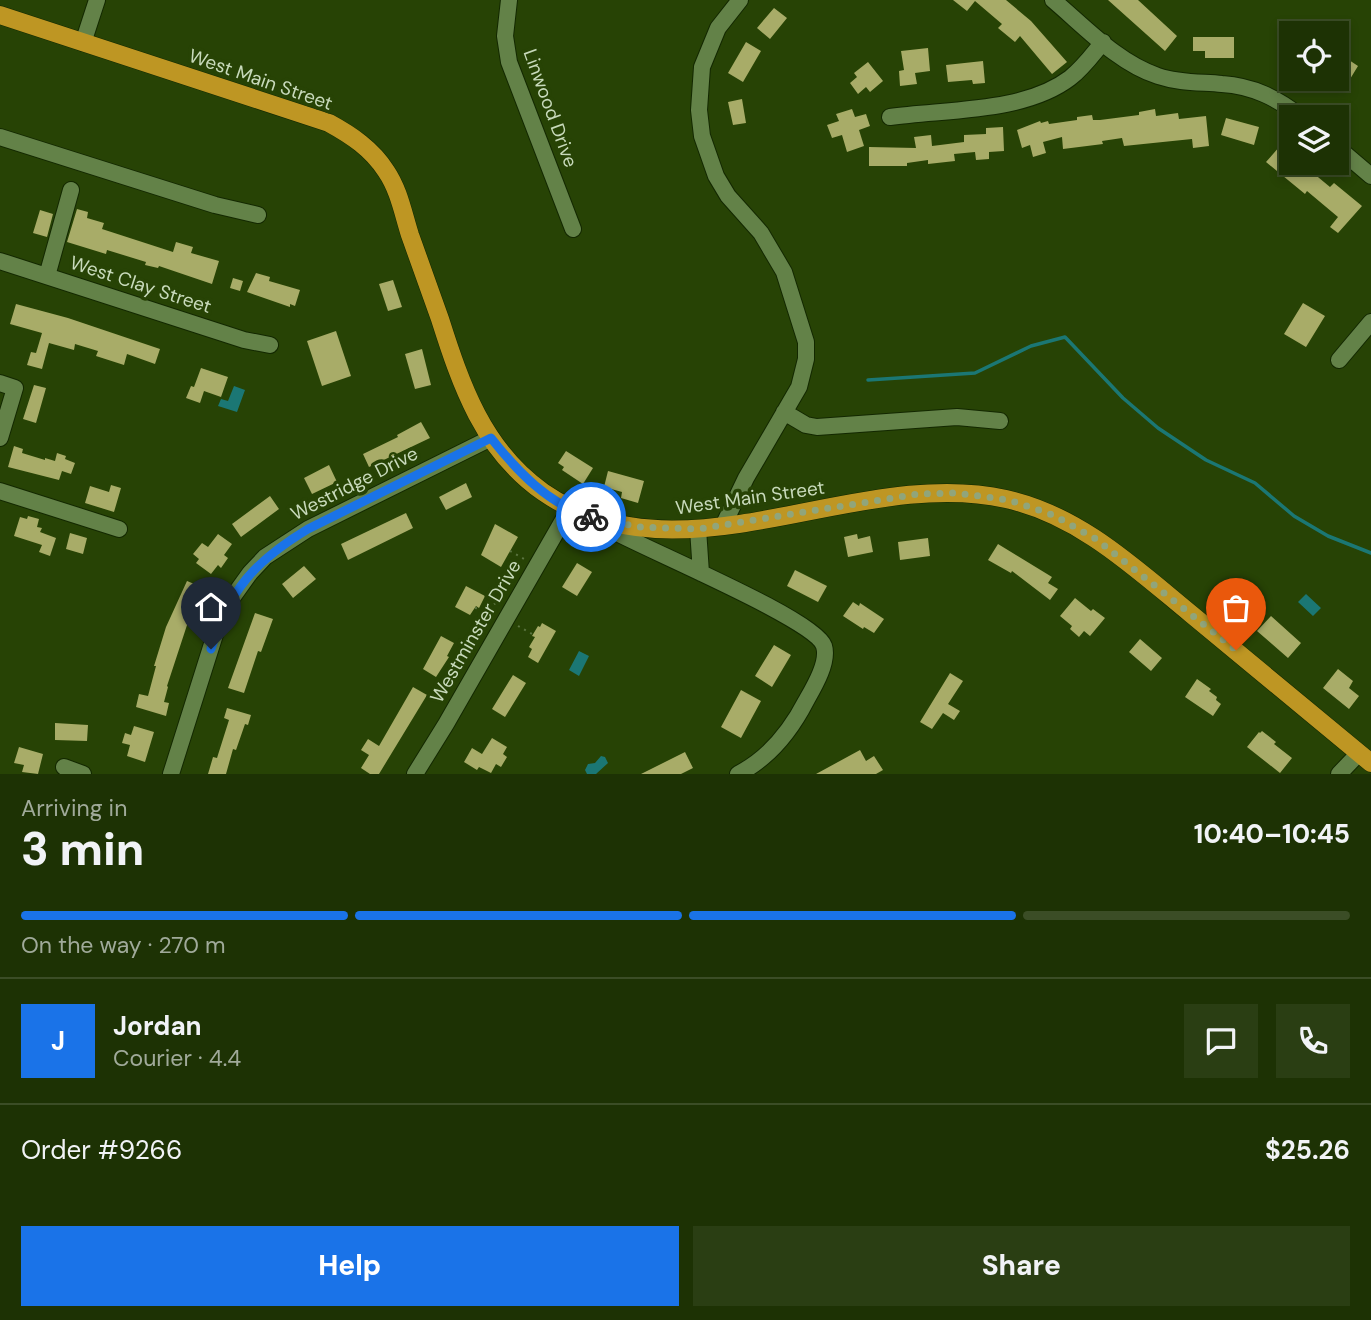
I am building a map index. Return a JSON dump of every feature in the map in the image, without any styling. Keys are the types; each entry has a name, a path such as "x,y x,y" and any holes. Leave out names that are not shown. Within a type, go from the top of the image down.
{"main road":[{"name":"West Main Street","path":"0,15 329,123 370,151 387,171 395,187 456,372 475,413 491,438 525,477 543,492 578,512 638,527 698,529 876,499 928,493 974,494 1024,504 1060,518 1096,539 1365,758"}],"street":[{"path":"83,43 97,0"},
{"name":"Linwood Drive","path":"509,0 505,36 509,62 573,229"},
{"path":"723,526 746,478 804,373 806,342 788,284 774,251 728,196 707,155 699,110 699,89 709,46 718,28 740,0"},
{"path":"1053,0 1141,70 1175,81 1223,84 1261,92 1284,105"},
{"path":"890,117 1009,104 1030,99 1067,80 1103,42"},
{"path":"0,137 215,205 258,215"},
{"path":"1349,157 1371,176"},
{"path":"47,276 71,190"},
{"name":"West Clay Street","path":"0,261 244,340 270,345"},
{"path":"1339,360 1371,322"},
{"path":"0,383 15,388 0,438"},
{"path":"784,412 806,425 825,427 957,417 1000,421"},
{"name":"Westridge Drive","path":"172,774 218,625 232,597 250,573 274,551 308,529 491,438"},
{"path":"0,491 119,529"},
{"path":"578,512 636,544 701,573 796,622 813,633 823,645 825,654 813,689 788,732 761,759 738,774"},
{"name":"Westminster Drive","path":"415,774 537,566 578,512"},
{"path":"698,529 701,573"},
{"path":"1339,774 1365,758"},
{"path":"64,767 83,774"}],"path":[{"path":"510,551 537,566"},
{"path":"475,608 490,608 503,597"},
{"path":"507,620 533,634"}],"water":[{"path":"234,386 245,390 237,412 218,406 221,399 228,401"},
{"path":"1306,594 1321,608 1313,616 1298,602"},
{"path":"579,651 589,656 579,676 569,670"},
{"path":"601,756 605,757 608,763 596,774 587,774 585,770 588,764 595,763"}],"building":[{"path":"953,0 1006,0 1031,21 1067,62 1052,74 1020,36 1015,42 998,28 1002,24 975,1 967,11"},
{"path":"1108,0 1138,0 1177,36 1165,51"},
{"path":"774,8 787,18 770,39 757,28"},
{"path":"1193,37 1234,37 1234,58 1205,58 1205,51 1193,51"},
{"path":"746,42 761,51 743,82 728,73"},
{"path":"928,48 930,71 915,73 917,84 900,86 899,71 904,70 901,51"},
{"path":"1349,60 1358,66 1349,81"},
{"path":"983,61 985,83 973,84 972,80 948,82 946,65"},
{"path":"868,62 883,81 870,92 866,87 858,94 850,83 857,77 854,73"},
{"path":"742,99 746,123 733,125 728,102"},
{"path":"852,109 855,117 866,114 870,126 859,130 864,146 847,152 842,135 832,138 827,125 839,121 836,114"},
{"path":"1155,109 1156,116 1178,113 1179,119 1206,116 1209,146 1193,148 1192,139 1124,146 1122,138 1102,141 1103,144 1063,149 1062,137 1043,142 1046,153 1033,157 1030,145 1022,148 1017,130 1040,121 1048,121 1049,124 1092,115 1093,120 1100,120 1139,115 1139,112"},
{"path":"1226,118 1259,127 1254,145 1221,135"},
{"path":"1003,127 1004,151 989,152 989,159 976,160 975,152 954,154 955,161 928,164 928,160 907,163 907,166 869,166 869,147 916,148 914,137 931,135 932,146 964,142 964,135 986,134 986,128"},
{"path":"1279,147 1279,173 1266,162"},
{"path":"1282,175 1316,175 1330,187 1334,183 1362,206 1338,233 1330,227 1338,217 1307,191 1305,194"},
{"path":"77,209 88,212 87,218 104,223 102,229 173,252 176,242 193,247 191,253 219,261 212,284 159,266 145,265 146,262 107,250 106,254 67,242"},
{"path":"40,210 53,214 47,237 33,233"},
{"path":"256,273 270,277 269,281 300,290 295,306 290,304 290,307 247,292"},
{"path":"233,278 243,281 240,291 230,288"},
{"path":"393,280 402,307 388,311 379,284"},
{"path":"1303,303 1325,316 1306,347 1284,334"},
{"path":"16,304 68,318 160,349 155,364 127,354 124,365 96,356 98,351 75,344 74,350 49,343 42,369 27,365 31,352 36,353 42,333 10,324"},
{"path":"336,331 351,376 322,386 307,341"},
{"path":"422,349 431,385 415,389 405,354"},
{"path":"201,368 228,377 221,397 204,391 200,403 186,398 191,386 194,387"},
{"path":"34,385 46,388 36,423 23,419"},
{"path":"421,422 430,438 369,467 363,454"},
{"path":"14,446 23,449 22,453 45,460 55,461 57,453 66,456 65,459 75,463 71,474 62,471 59,480 8,467"},
{"path":"566,451 593,468 583,484 562,470 564,467 558,463"},
{"path":"329,465 337,482 312,494 304,478"},
{"path":"608,471 644,481 638,503 621,498 622,492 604,487"},
{"path":"466,483 472,497 446,510 439,497"},
{"path":"111,485 121,488 114,512 85,503 90,486 109,492"},
{"path":"270,496 279,509 241,537 232,524"},
{"path":"406,513 413,528 348,560 341,544"},
{"path":"28,516 39,519 37,527 42,528 40,532 56,538 50,556 39,552 42,545 14,536 20,517 27,519"},
{"path":"495,524 518,537 501,567 481,555"},
{"path":"70,533 87,538 83,554 66,549"},
{"path":"218,534 232,544 224,555 228,558 221,568 218,565 211,574 196,563 199,559 193,554 202,543 208,547"},
{"path":"857,534 858,539 870,536 873,552 848,557 844,537"},
{"path":"928,538 930,556 900,560 898,542"},
{"path":"998,544 1052,577 1048,583 1058,589 1050,600 1012,571 1011,573 988,560"},
{"path":"577,563 592,572 577,596 562,587"},
{"path":"304,566 316,579 293,598 282,584"},
{"path":"795,570 827,586 818,602 787,586"},
{"path":"187,581 204,588 189,619 167,686 164,702 169,703 166,716 136,707 139,694 148,696 166,627"},
{"path":"466,586 485,596 479,608 476,606 470,615 455,607"},
{"path":"1075,598 1105,618 1090,636 1084,631 1079,637 1070,629 1072,626 1060,616"},
{"path":"853,602 859,606 860,603 884,619 874,633 843,616"},
{"path":"255,613 273,619 261,652 258,651 244,693 228,688"},
{"path":"1271,616 1301,643 1288,658 1257,631"},
{"path":"542,623 556,631 538,663 528,657 532,649 529,647 535,637 532,636"},
{"path":"441,636 454,643 447,656 449,657 436,677 423,669"},
{"path":"1140,639 1162,658 1151,671 1129,652"},
{"path":"774,645 791,655 772,687 755,676"},
{"path":"1338,669 1353,681 1349,688 1359,696 1349,709 1323,688"},
{"path":"950,673 963,681 948,704 960,711 954,720 943,713 932,729 920,722"},
{"path":"513,675 526,683 505,717 492,709"},
{"path":"1197,679 1211,689 1209,691 1221,704 1213,716 1185,697"},
{"path":"413,687 427,695 379,774 370,774 361,768 369,755 361,750 368,739 379,746"},
{"path":"741,690 761,701 741,738 721,727"},
{"path":"227,708 251,715 236,750 233,749 226,774 208,774 213,757 217,758 229,720 224,718"},
{"path":"55,723 88,725 87,741 55,740"},
{"path":"134,726 154,732 145,762 127,756 130,745 122,743 125,733 131,735"},
{"path":"1262,731 1292,758 1280,773 1247,747"},
{"path":"492,738 507,747 503,754 507,757 501,767 496,764 491,773 479,767 477,770 464,762 472,748 482,754"},
{"path":"19,747 43,754 38,774 22,772 24,765 14,763"},
{"path":"860,750 866,761 874,756 883,770 876,774 816,774"},
{"path":"685,752 693,768 681,774 641,774"}],"waterway":[{"path":"868,380 975,373 1031,346 1065,337 1123,398 1158,428 1206,460 1255,483 1294,516 1328,536 1371,553"}],"way so far":[{"path":"591,517 638,527 698,529 918,494 937,492 992,496 1024,504 1081,529 1130,564 1236,650"}],"route":[{"path":"211,649 218,625 236,590 265,557 282,544 491,438 509,461 543,492 591,517"}]}
